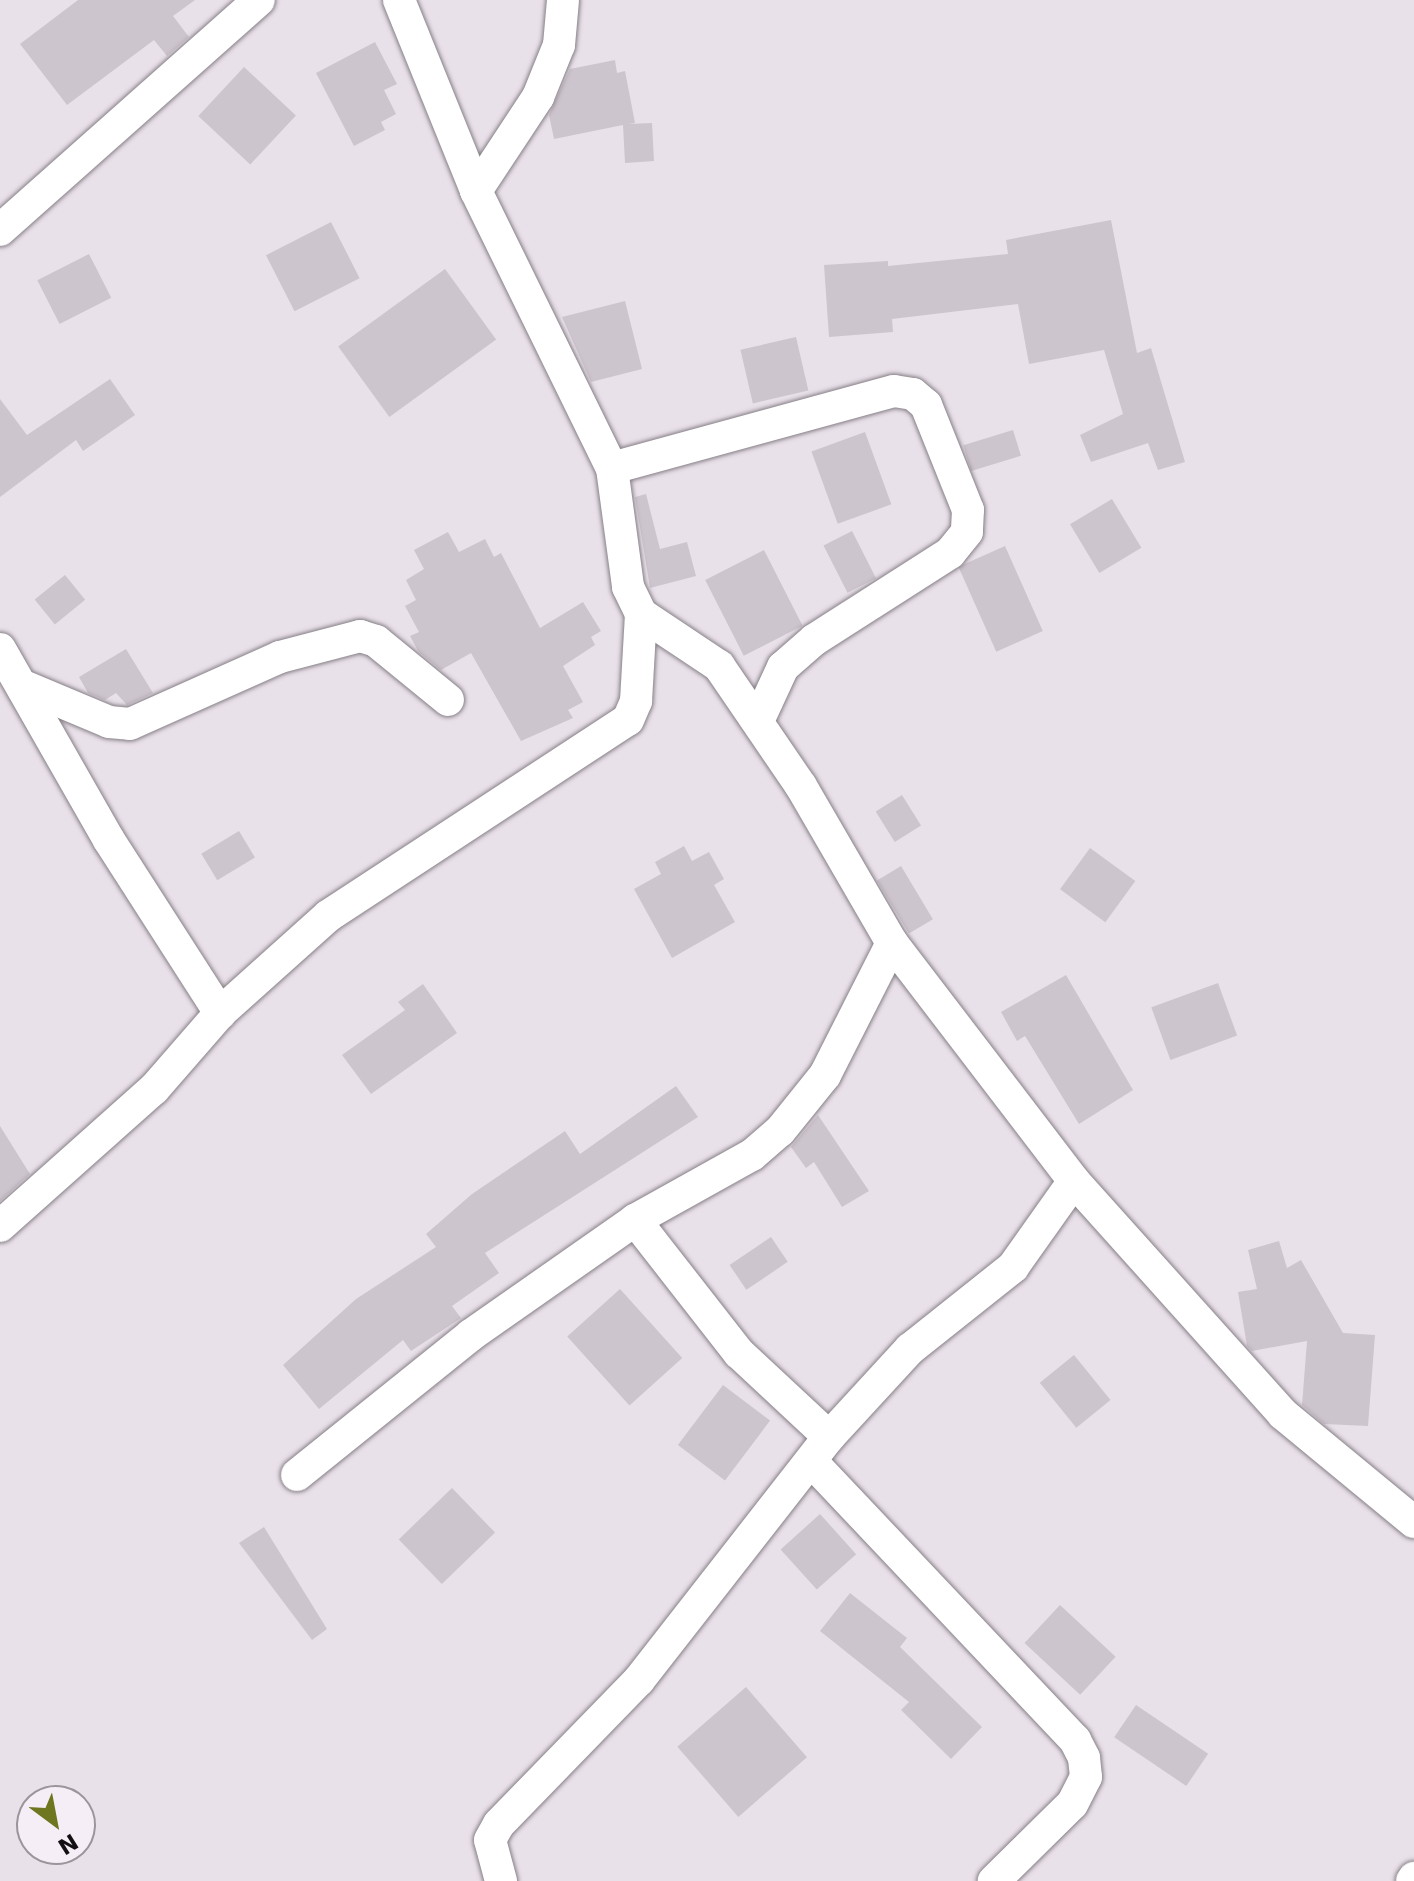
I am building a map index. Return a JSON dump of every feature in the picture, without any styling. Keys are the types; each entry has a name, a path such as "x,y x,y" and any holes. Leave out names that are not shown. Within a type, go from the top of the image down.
{"street":[{"path":"0,230 259,0"},
{"path":"399,0 476,191 612,468 628,587 641,614 655,629 708,655 759,719 892,943 1074,1181 1283,1414 1414,1522"},
{"path":"476,191 538,97 559,45 563,0"},
{"path":"612,468 894,391 913,394 926,405 968,510 967,532 950,553 814,640 783,667 759,719"},
{"path":"0,1226 154,1089 220,1013 328,916 628,720 636,701 641,614"},
{"path":"21,685 109,722 130,724 280,657 360,636 376,641 448,700"},
{"path":"0,649 109,840 220,1013"},
{"path":"297,1475 471,1335 635,1220 752,1155 780,1131 825,1075 892,943"},
{"path":"501,1881 490,1840 499,1824 639,1680 821,1449 943,1317 1013,1267 1074,1181"},
{"path":"635,1220 739,1353 1075,1740 1084,1758 1086,1777 1072,1804 994,1881"}],"building":[{"path":"78,0 195,0 173,16 189,37 167,56 154,40 67,105 20,44"},
{"path":"375,42 397,84 384,90 396,114 381,122 385,130 354,146 316,73"},
{"path":"615,60 617,73 625,71 635,123 628,124 652,123 654,161 625,163 623,125 554,139 549,115 570,69"},
{"path":"244,67 296,115 250,164 198,116"},
{"path":"1111,220 1137,353 1151,348 1185,462 1158,470 1148,443 1091,462 1080,435 1123,414 1104,350 1029,364 1018,304 892,319 893,332 829,337 824,265 888,261 888,266 1008,254 1006,240"},
{"path":"331,222 360,278 295,311 266,255"},
{"path":"89,254 111,298 60,324 37,280"},
{"path":"445,269 496,339 389,417 338,347"},
{"path":"625,301 642,369 591,382 562,317"},
{"path":"796,337 808,391 753,403 740,350"},
{"path":"110,379 135,415 83,451 76,440 0,497 0,399 27,435"},
{"path":"1013,430 1021,456 971,471 963,445"},
{"path":"865,432 891,504 838,524 811,451"},
{"path":"646,494 660,549 687,542 696,576 650,588 635,497"},
{"path":"1112,499 1141,548 1099,573 1070,524"},
{"path":"852,531 876,578 848,593 823,546"},
{"path":"448,532 459,552 485,539 494,557 501,553 540,628 583,602 601,631 591,637 595,645 563,666 583,702 568,710 573,718 521,741 471,653 441,670 418,651 410,636 419,632 405,606 416,600 406,580 424,569 414,550"},
{"path":"1005,546 1043,631 996,652 958,567"},
{"path":"764,550 803,626 744,656 705,580"},
{"path":"65,575 85,600 55,624 35,600"},
{"path":"126,649 153,693 127,705 116,693 105,700 88,693 79,677"},
{"path":"902,795 921,826 895,842 876,811"},
{"path":"239,831 255,858 217,880 201,854"},
{"path":"684,846 692,861 709,852 724,879 714,885 735,922 672,958 634,889 661,874 655,862"},
{"path":"1090,848 1135,881 1105,922 1060,889"},
{"path":"901,866 933,919 909,934 877,880"},
{"path":"1066,975 1133,1090 1079,1124 1025,1036 1017,1041 1001,1012"},
{"path":"1218,983 1237,1036 1170,1060 1151,1007"},
{"path":"423,984 457,1033 371,1094 342,1055 405,1010 398,1002"},
{"path":"676,1086 698,1117 485,1253 499,1273 452,1306 461,1318 411,1351 403,1340 319,1409 283,1365 356,1299 436,1247 426,1234 472,1194 565,1131 580,1154"},
{"path":"818,1115 869,1191 842,1207 814,1162 806,1168 791,1147"},
{"path":"0,1126 30,1174 0,1201"},
{"path":"771,1237 788,1262 746,1290 730,1265"},
{"path":"1279,1241 1287,1268 1301,1260 1343,1333 1375,1335 1368,1426 1324,1424 1302,1405 1307,1341 1252,1351 1247,1346 1238,1292 1257,1289 1248,1250"},
{"path":"620,1289 682,1358 629,1406 567,1337"},
{"path":"1074,1355 1111,1400 1076,1428 1040,1383"},
{"path":"723,1385 770,1421 725,1480 678,1445"},
{"path":"452,1488 495,1533 442,1584 399,1539"},
{"path":"820,1514 856,1554 817,1590 781,1549"},
{"path":"264,1527 327,1629 312,1640 239,1543"},
{"path":"850,1593 907,1638 900,1647 982,1727 951,1759 901,1710 909,1702 820,1631"},
{"path":"1060,1605 1116,1657 1080,1695 1025,1643"},
{"path":"746,1687 807,1757 738,1817 677,1747"},
{"path":"1136,1705 1208,1754 1186,1786 1114,1737"}]}
